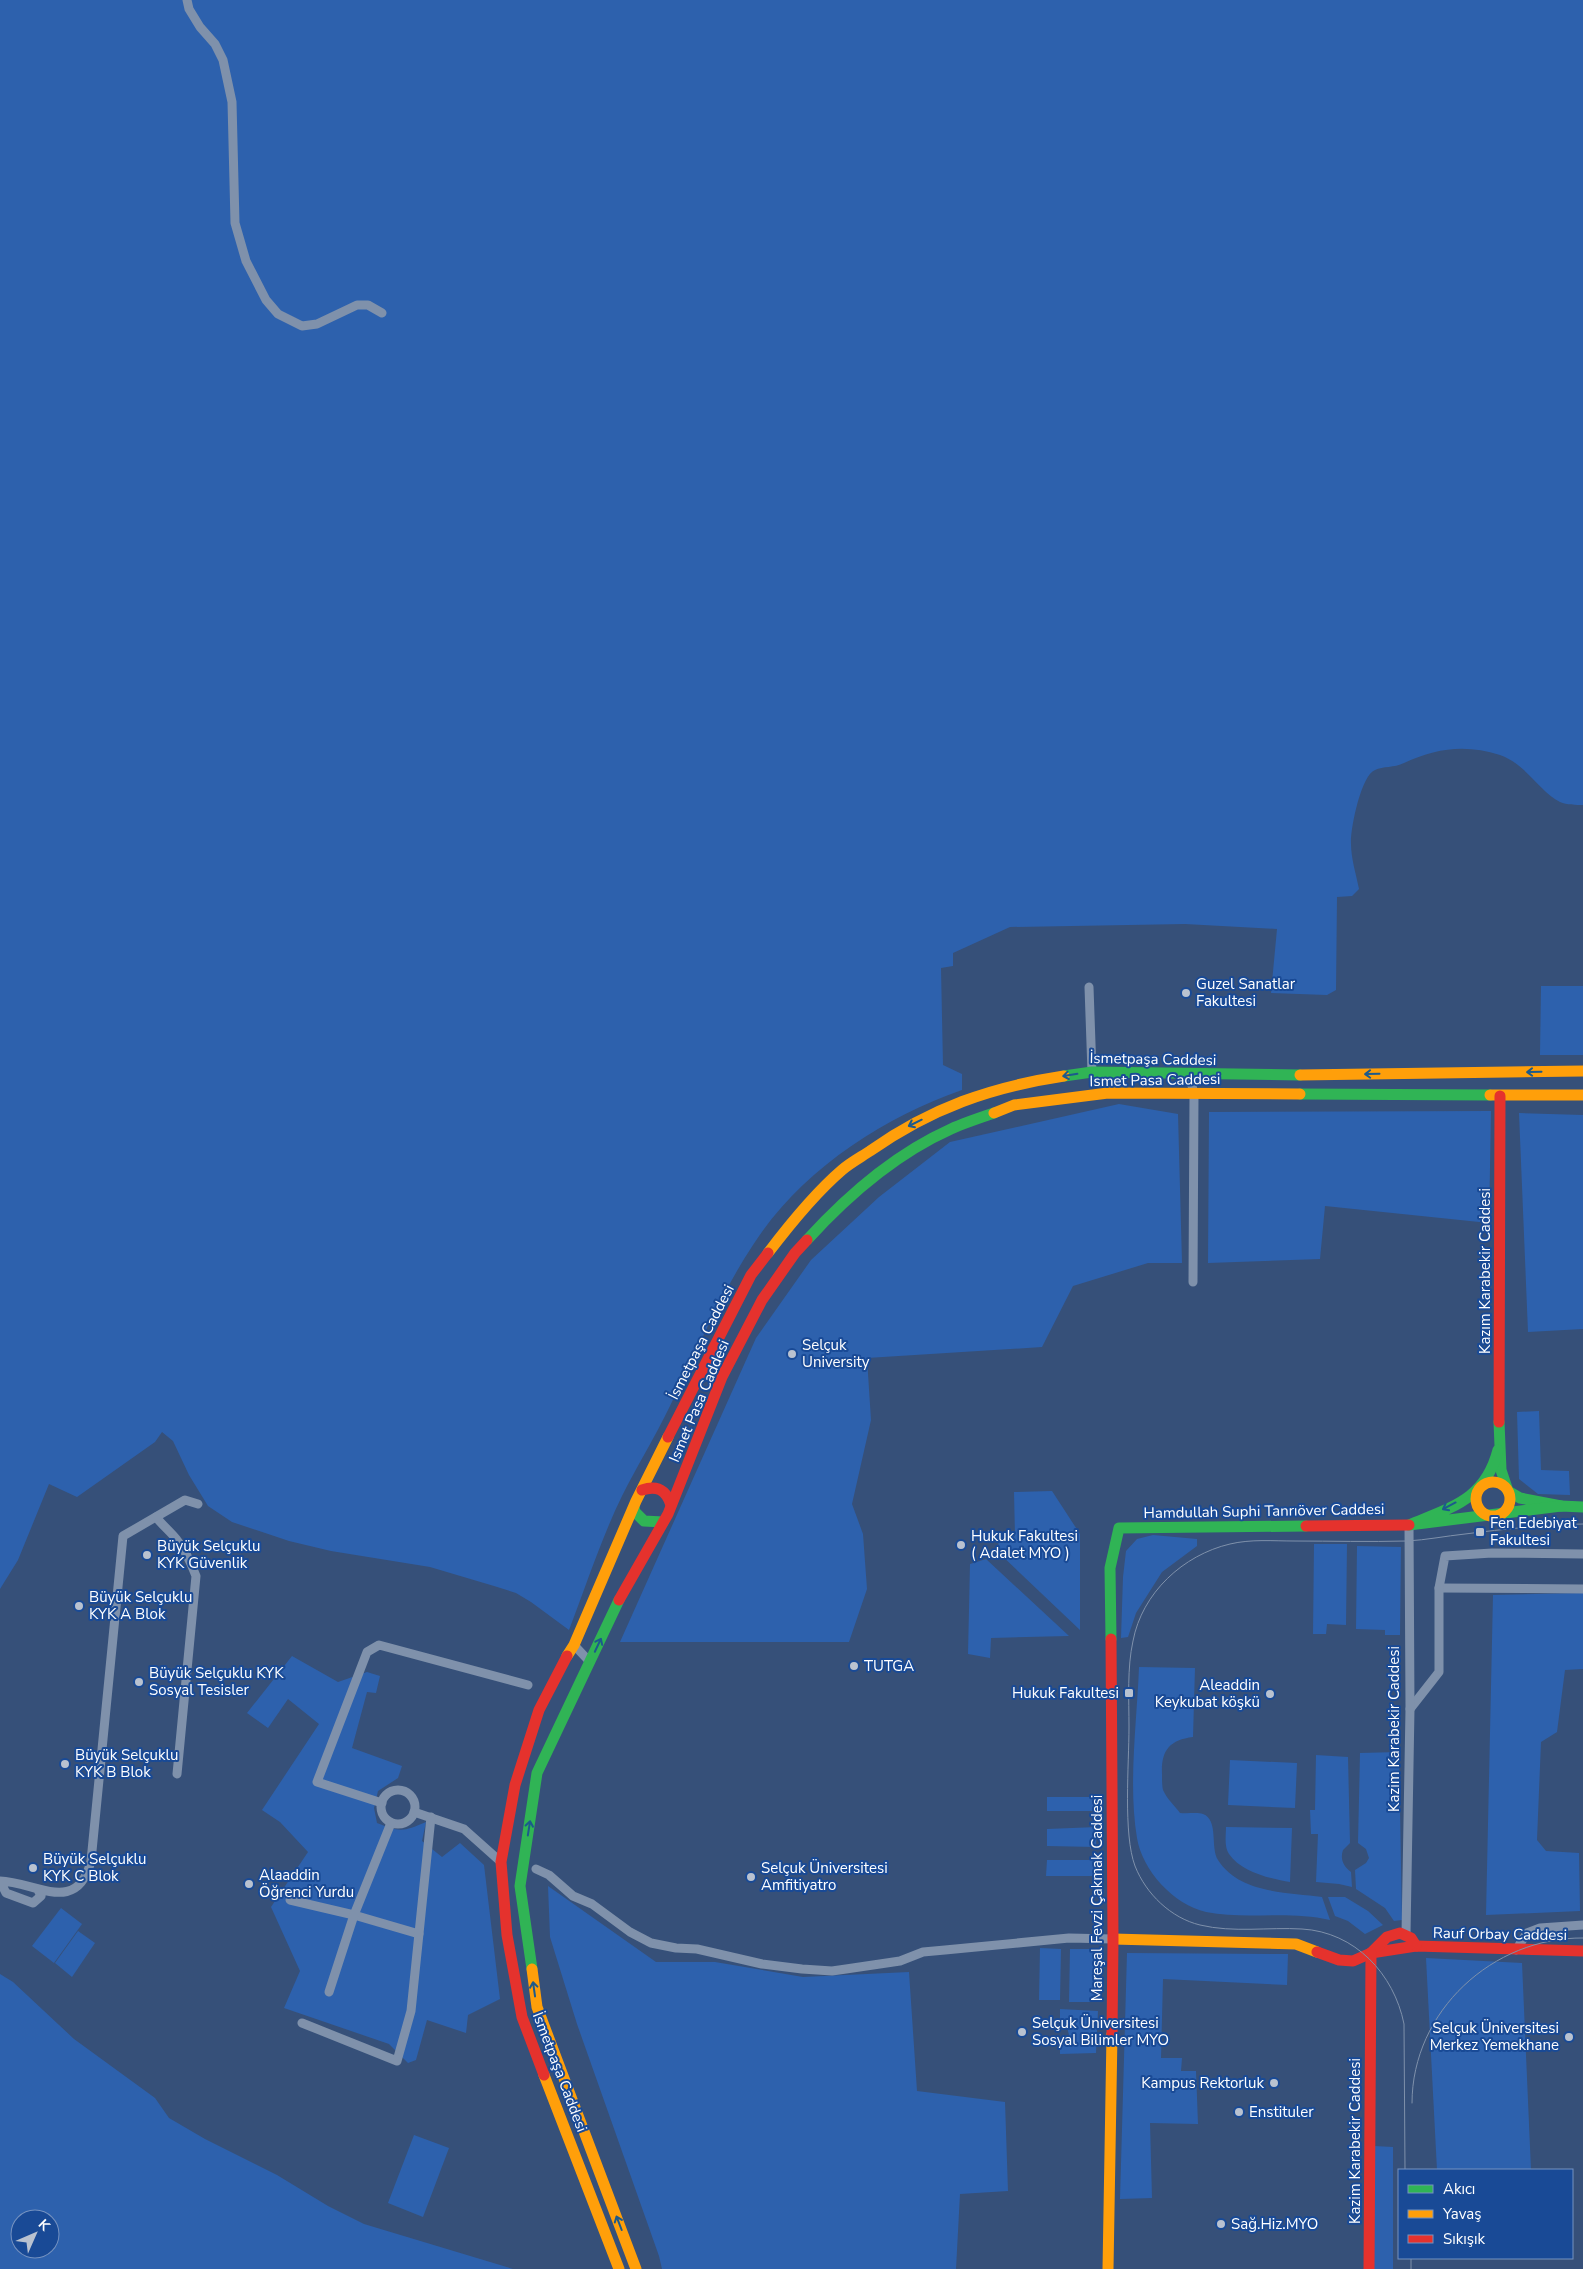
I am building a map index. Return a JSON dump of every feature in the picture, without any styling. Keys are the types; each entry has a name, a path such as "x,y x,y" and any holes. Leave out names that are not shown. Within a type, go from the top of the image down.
{"main road":[{"name":"İsmetpaşa Caddesi","path":"619,2269 522,2017 507,1935 500,1862 515,1785 539,1710 558,1671 574,1645 642,1490 751,1275 792,1221 842,1170 894,1134 957,1102 1025,1082 1092,1072 1250,1076 1583,1071"},
{"name":"Ismet Pasa Caddesi","path":"636,2269 537,2007 520,1886 537,1773 625,1587 671,1505 722,1377 762,1300 795,1253 837,1207 896,1160 950,1130 1014,1105 1108,1093 1583,1095"},
{"name":"Kazım Karabekir Caddesi","path":"1499,1445 1500,1096"},
{"path":"1499,1445 1501,1470 1510,1501 1500,1514 1495,1516 1489,1515 1480,1509 1477,1498 1480,1488 1496,1460 1499,1445"},
{"path":"1409,1525 1434,1515 1484,1485 1495,1482 1520,1498 1561,1506 1583,1507"},
{"path":"642,1490 649,1487 660,1489 669,1499 671,1505"},
{"name":"Hamdullah Suphi Tanrıöver Caddesi","path":"1119,1528 1409,1525 1495,1516 1561,1506"},
{"path":"634,1507 635,1512 644,1521 663,1522"},
{"name":"Mareşal Fevzi Çakmak Caddesi","path":"1108,2269 1113,1939 1110,1568 1119,1528"},
{"path":"1371,1954 1383,1938 1406,1934"},
{"name":"Rauf Orbay Caddesi","path":"1406,1934 1413,1939 1416,1946 1516,1950 1583,1950"},
{"path":"1113,1939 1296,1944 1339,1960 1353,1961 1371,1954 1416,1946"},
{"name":"Kazim Karabekir Caddesi","path":"1369,2269 1371,1954"}],"street":[{"path":"187,0 189,9 200,27 215,44 225,67 232,102 235,223 246,261 266,300 278,314 302,326 316,324 357,305 368,306 382,313"},
{"path":"1089,987 1092,1072"},
{"path":"1189,1074 1194,1094 1193,1282"},
{"path":"38,1890 55,1892 78,1887 87,1876 91,1860 123,1536 185,1500 198,1504"},
{"path":"156,1517 164,1529 177,1540 190,1560 196,1576 177,1774"},
{"name":"Kazim Karabekir Caddesi","path":"1406,1934 1410,1709 1409,1525"},
{"path":"1410,1709 1439,1672 1439,1588 1445,1556 1492,1553 1583,1554"},
{"path":"1439,1588 1583,1588"},
{"path":"382,1803 317,1782 367,1652 379,1645 528,1685"},
{"path":"574,1645 590,1662"},
{"path":"403,1791 413,1800 414,1812 406,1822 401,1824 391,1822 382,1813 382,1803 388,1794 403,1791"},
{"path":"414,1812 431,1816 464,1829 500,1862"},
{"path":"302,2023 397,2061 411,2011 431,1816"},
{"path":"329,1992 354,1915 391,1822"},
{"path":"536,1869 549,1875 573,1896 592,1904 623,1927 651,1943 676,1948 697,1949 762,1964 802,1969 832,1971 900,1961 923,1952 1069,1938 1113,1939"},
{"path":"290,1900 354,1915 419,1934"},
{"path":"1516,1950 1527,1933 1540,1928 1583,1925"}],"shaded area":[{"path":"0,0 1583,0 1583,805 1560,802 1546,792 1518,765 1500,755 1487,752 1451,749 1428,754 1400,765 1375,770 1365,782 1357,804 1352,827 1351,849 1359,889 1352,896 1337,897 1336,990 1327,995 1271,993 1277,929 1185,924 1010,927 953,953 953,966 941,968 943,1065 962,1074 962,1090 902,1116 873,1132 818,1171 772,1219 753,1245 709,1324 664,1418 614,1512 569,1630 516,1593 430,1567 331,1551 289,1541 232,1522 208,1506 189,1475 173,1441 162,1432 155,1442 77,1497 49,1484 18,1560 0,1589"},
{"path":"1541,986 1583,986 1583,1055 1540,1055"},
{"path":"1119,1104 1178,1114 1182,1263 1148,1263 1073,1286 1042,1347 867,1358 871,1420 852,1504 863,1534 867,1589 849,1642 620,1642 756,1338 811,1260 879,1197 950,1142"},
{"path":"1491,1111 1489,1223 1325,1206 1320,1259 1208,1263 1209,1112"},
{"path":"1519,1113 1583,1115 1583,1329 1528,1332"},
{"path":"1539,1411 1541,1470 1569,1471 1570,1495 1538,1494 1519,1479 1517,1412"},
{"path":"1052,1491 1080,1534 1080,1630 999,1553 998,1536 1009,1539 1015,1536 1014,1492"},
{"path":"1153,1535 1197,1539 1197,1546 1162,1572 1136,1613 1128,1637 1121,1638 1123,1577 1126,1551 1137,1539"},
{"path":"1314,1544 1347,1544 1346,1625 1327,1624 1326,1634 1313,1634"},
{"path":"1357,1546 1401,1547 1400,1635 1385,1635 1385,1630 1356,1629"},
{"path":"986,1559 1069,1636 991,1638 990,1658 968,1654 970,1564"},
{"path":"1583,1593 1583,1669 1565,1670 1557,1732 1541,1742 1537,1840 1546,1851 1579,1853 1580,1911 1486,1915 1493,1595"},
{"path":"292,1656 338,1682 367,1672 380,1676 376,1693 367,1692 352,1748 402,1766 398,1778 378,1791 374,1808 377,1823 402,1830 426,1822 422,1841 442,1857 460,1843 484,1865 500,1999 468,2015 466,2033 427,2020 416,2060 408,2063 389,2044 284,2008 300,1971 271,1907 308,1852 280,1822 262,1810 319,1724 288,1699 268,1728 247,1713"},
{"path":"1139,1667 1195,1668 1193,1737 1172,1744 1163,1759 1163,1788 1169,1799 1180,1813 1201,1813 1208,1817 1213,1828 1216,1855 1227,1871 1251,1885 1265,1889 1322,1897 1330,1920 1299,1916 1237,1915 1206,1912 1182,1902 1171,1894 1153,1874 1140,1850 1134,1818 1133,1775"},
{"path":"1399,1752 1402,1920 1394,1921 1385,1908 1356,1889 1355,1870 1366,1863 1369,1858 1366,1849 1358,1843 1360,1753"},
{"path":"1316,1755 1348,1757 1350,1843 1343,1850 1342,1859 1344,1865 1351,1872 1352,1887 1316,1882 1318,1834 1311,1834 1310,1810 1315,1810"},
{"path":"1230,1760 1297,1763 1295,1808 1228,1805"},
{"path":"1047,1797 1097,1797 1098,1811 1047,1811"},
{"path":"1097,1827 1096,1847 1047,1846 1047,1829"},
{"path":"1226,1827 1292,1828 1290,1882 1257,1874 1234,1860 1226,1848"},
{"path":"1047,1860 1097,1860 1098,1876 1046,1876"},
{"path":"548,1886 656,1962 715,1962 803,1977 909,1972 917,2091 1005,2102 1008,2191 960,2194 956,2269 662,2269 577,2024 550,1937"},
{"path":"1328,1897 1345,1897 1368,1911 1383,1925 1365,1934 1348,1921 1335,1916"},
{"path":"61,1908 82,1924 54,1963 32,1946"},
{"path":"78,1931 95,1943 72,1977 55,1963"},
{"path":"1040,1948 1061,1949 1060,2000 1039,2000"},
{"path":"1070,1949 1097,1949 1096,2002 1069,2002"},
{"path":"1127,1953 1288,1954 1287,1985 1163,1979 1161,2058 1182,2058 1181,2071 1196,2071 1198,2124 1150,2123 1152,2198 1120,2199"},
{"path":"1426,1958 1522,1963 1531,2169 1437,2169"},
{"path":"0,1974 13,1982 74,2039 155,2098 169,2118 205,2139 277,2175 328,2206 364,2224 513,2269 0,2269"},
{"path":"1060,2009 1098,2011 1096,2053 1060,2054 1060,2042 1069,2035 1066,2023 1060,2020"},
{"path":"414,2135 449,2148 423,2217 388,2203"},
{"path":"1374,2146 1393,2147 1393,2269 1374,2269"}],"tram line":[{"path":"1405,2169 1404,2024 1391,1988 1369,1959 1355,1947 1339,1938 1321,1932 1302,1929 1225,1929 1189,1922 1170,1911 1161,1903 1140,1876 1131,1852 1128,1818 1129,1684 1133,1641 1145,1607 1167,1579 1196,1557 1230,1544 1246,1541 1407,1541 1509,1529 1583,1524"},
{"path":"1412,2103 1416,2069 1426,2038 1442,2010 1464,1986 1489,1966 1518,1950 1550,1941 1583,1938"},
{"path":"1411,2259 1411,2269"}],"traffic: fast":[{"path":"1064,1076 1092,1072 1300,1075"},
{"path":"1300,1094 1490,1095"},
{"path":"807,1240 855,1192 910,1151 951,1129 994,1113"},
{"path":"1499,1422 1501,1470 1508,1491 1520,1498 1561,1506"},
{"path":"1498,1450 1485,1480 1465,1500 1453,1507 1409,1525 1561,1506 1583,1507"},
{"path":"634,1507 635,1512 644,1521 663,1522"},
{"path":"1111,1639 1110,1568 1119,1528 1306,1526"},
{"path":"532,1969 520,1886 537,1773 619,1600"}],"traffic: slow":[{"path":"1300,1075 1583,1071"},
{"path":"768,1253 803,1210 832,1179 848,1165 893,1136 939,1111 987,1093 1011,1086 1064,1076"},
{"path":"994,1113 1014,1105 1108,1093 1300,1094"},
{"path":"1490,1095 1583,1095"},
{"path":"567,1656 574,1645 636,1501 668,1437"},
{"path":"1493,1482 1505,1487 1510,1499 1505,1511 1493,1516 1481,1511 1476,1499 1481,1487 1493,1482"},
{"path":"1113,1939 1296,1944 1317,1952"},
{"path":"532,1969 537,2007 636,2269"},
{"path":"1108,2269 1112,2034"},
{"path":"544,2075 619,2269"}],"traffic: jam":[{"path":"1499,1422 1500,1096"},
{"path":"619,1600 668,1514 722,1377 762,1300 795,1253 807,1240"},
{"path":"668,1437 751,1275 768,1253"},
{"path":"642,1490 652,1488 664,1492 671,1505"},
{"path":"1306,1526 1409,1525"},
{"path":"1111,1639 1112,2034"},
{"path":"544,2075 522,2017 507,1935 501,1862 515,1785 539,1710 567,1656"},
{"path":"1371,1953 1387,1937 1400,1933 1411,1938 1416,1946"},
{"path":"1317,1952 1339,1960 1353,1961 1371,1953 1416,1946 1583,1951"},
{"path":"1369,2269 1371,1953"}],"place":[{"name":"Guzel Sanatlar Fakultesi","path":"1186,993"},
{"name":"Selçuk University","path":"792,1354"},
{"name":"Fen Edebiyat Fakultesi","path":"1480,1532"},
{"name":"Hukuk Fakultesi ( Adalet MYO )","path":"961,1545"},
{"name":"Büyük Selçuklu KYK Güvenlik","path":"147,1555"},
{"name":"Büyük Selçuklu KYK A Blok","path":"79,1606"},
{"name":"TUTGA","path":"854,1666"},
{"name":"Büyük Selçuklu KYK Sosyal Tesisler","path":"139,1682"},
{"name":"Hukuk Fakultesi","path":"1129,1693"},
{"name":"Aleaddin Keykubat köşkü","path":"1270,1694"},
{"name":"Büyük Selçuklu KYK B Blok","path":"65,1764"},
{"name":"Büyük Selçuklu KYK C Blok","path":"33,1868"},
{"name":"Selçuk Üniversitesi Amfitiyatro","path":"751,1877"},
{"name":"Alaaddin Öğrenci Yurdu","path":"249,1884"},
{"name":"Selçuk Üniversitesi Sosyal Bilimler MYO","path":"1022,2032"},
{"name":"Selçuk Üniversitesi Merkez Yemekhane","path":"1569,2037"},
{"name":"Kampus Rektorluk","path":"1274,2083"},
{"name":"Enstituler","path":"1239,2112"},
{"name":"Sağ.Hiz.MYO","path":"1221,2224"}]}
